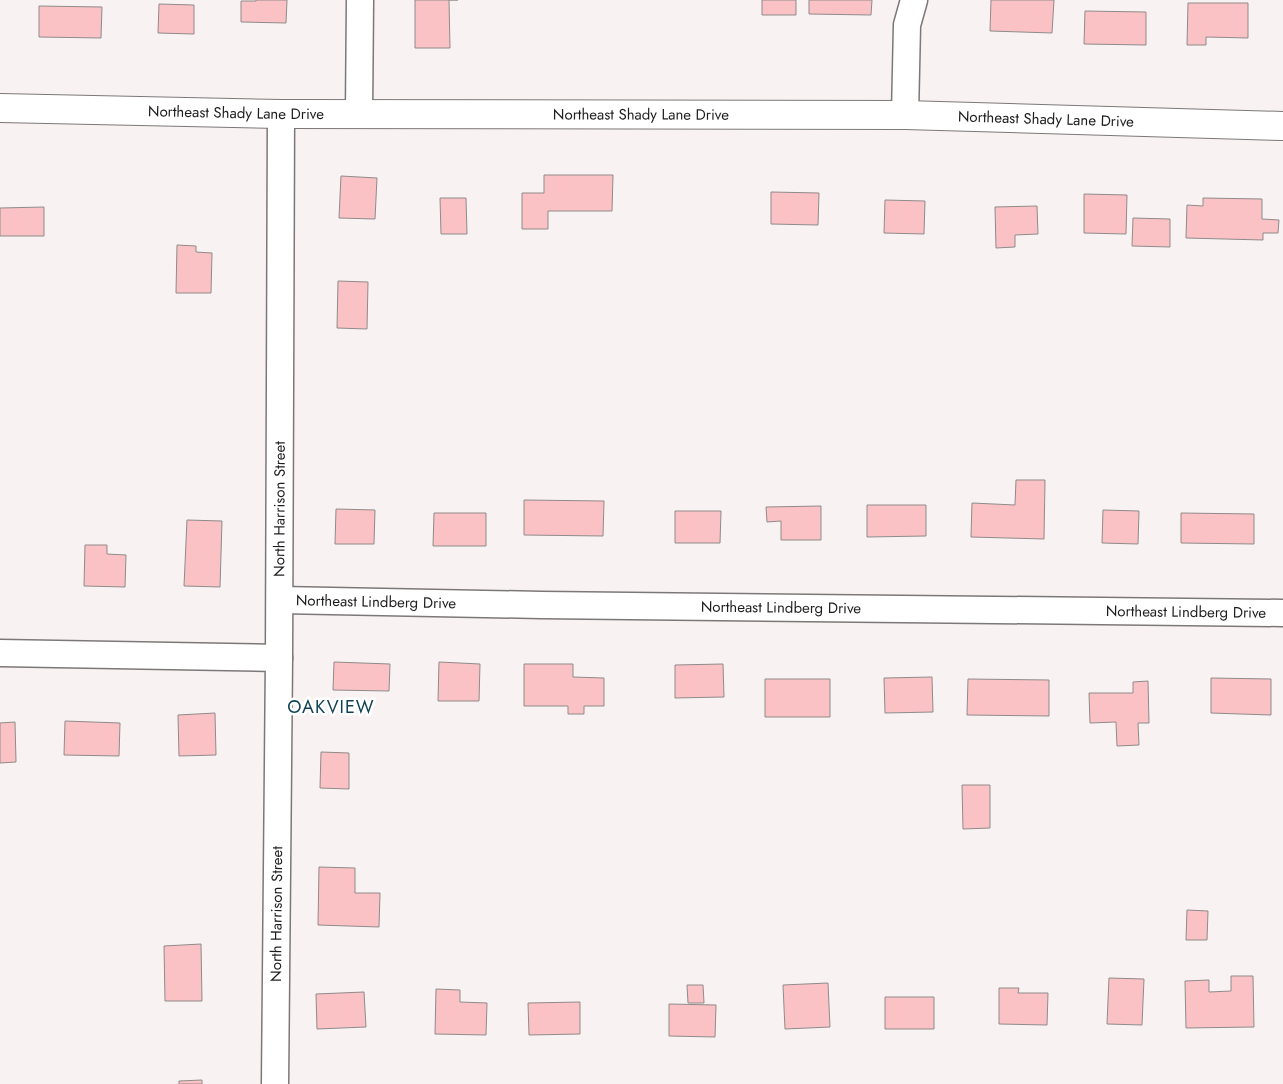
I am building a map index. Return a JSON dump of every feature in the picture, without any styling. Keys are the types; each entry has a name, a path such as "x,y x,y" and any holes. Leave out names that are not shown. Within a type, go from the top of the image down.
{"street":[{"path":"359,114 360,0"},
{"path":"905,115 907,25 914,0"},
{"name":"Northeast Shady Lane Drive","path":"0,108 281,114 905,115 1283,127"},
{"name":"North Harrison Street","path":"275,1084 280,600 281,114"},
{"name":"Northeast Lindberg Drive","path":"280,600 541,605 1283,612"},
{"path":"0,653 279,658"}],"building":[{"path":"287,0 286,23 241,22 241,1"},
{"path":"415,0 449,0 450,48 415,48"},
{"path":"762,0 796,0 796,15 762,15"},
{"path":"809,0 872,0 871,15 809,14"},
{"path":"991,0 1054,0 1052,33 990,31"},
{"path":"1188,3 1248,3 1248,38 1206,37 1206,45 1187,45"},
{"path":"159,4 194,5 194,34 158,33"},
{"path":"39,6 102,7 101,38 39,37"},
{"path":"1085,11 1146,12 1146,45 1084,44"},
{"path":"544,175 613,175 612,211 548,211 548,229 522,229 522,193 544,193"},
{"path":"341,176 377,178 375,219 339,218"},
{"path":"771,192 819,193 818,225 771,224"},
{"path":"1084,194 1127,195 1126,234 1084,233"},
{"path":"440,198 466,198 467,234 441,234"},
{"path":"1203,198 1262,199 1262,219 1279,220 1278,233 1263,233 1263,240 1186,238 1187,205 1203,206"},
{"path":"885,200 925,201 924,234 884,233"},
{"path":"1037,206 1038,234 1015,235 1015,247 996,248 995,207"},
{"path":"44,207 44,236 0,236 0,208"},
{"path":"1133,218 1170,219 1170,247 1132,246"},
{"path":"177,245 196,246 196,252 212,253 211,293 176,293"},
{"path":"338,281 368,282 367,329 337,328"},
{"path":"1016,480 1045,480 1044,539 971,537 972,503 1015,505"},
{"path":"524,500 604,501 603,536 524,535"},
{"path":"867,505 926,505 926,536 867,537"},
{"path":"821,506 821,540 781,540 781,521 767,522 766,507"},
{"path":"336,509 375,510 374,544 335,544"},
{"path":"1103,510 1139,511 1138,544 1102,543"},
{"path":"675,511 721,511 720,543 675,543"},
{"path":"434,513 486,513 486,546 433,546"},
{"path":"1181,513 1254,514 1254,544 1181,543"},
{"path":"187,520 222,521 220,587 184,586"},
{"path":"85,545 107,545 107,554 126,555 125,587 84,586"},
{"path":"334,662 390,664 389,691 333,690"},
{"path":"439,662 480,664 479,701 438,701"},
{"path":"524,664 573,664 573,677 604,678 604,706 584,706 584,714 568,714 568,706 524,706"},
{"path":"723,664 724,697 675,698 675,665"},
{"path":"932,677 933,712 885,713 884,678"},
{"path":"1211,678 1271,679 1271,715 1211,713"},
{"path":"765,679 830,679 830,717 765,717"},
{"path":"968,679 1049,680 1049,716 967,715"},
{"path":"1148,681 1149,723 1138,723 1139,745 1117,746 1116,722 1090,723 1089,693 1133,693 1133,682"},
{"path":"215,713 216,755 179,756 178,715"},
{"path":"65,721 120,723 119,756 64,755"},
{"path":"15,722 16,762 0,763 0,723"},
{"path":"321,752 349,753 349,789 320,788"},
{"path":"962,785 990,785 990,828 963,829"},
{"path":"319,867 355,868 355,893 380,893 379,927 318,925"},
{"path":"1187,910 1208,911 1207,940 1186,940"},
{"path":"201,944 202,1001 165,1001 164,946"},
{"path":"1231,976 1253,976 1254,1027 1186,1028 1185,981 1209,980 1209,992 1231,991"},
{"path":"1109,978 1144,979 1142,1025 1107,1024"},
{"path":"828,983 830,1027 785,1029 783,985"},
{"path":"687,985 703,985 704,1003 688,1003"},
{"path":"999,988 1019,988 1018,993 1048,993 1047,1025 999,1024"},
{"path":"436,989 460,990 460,1002 487,1003 486,1035 435,1034"},
{"path":"364,992 366,1027 317,1029 316,994"},
{"path":"885,997 934,997 934,1029 885,1029"},
{"path":"580,1002 580,1034 529,1035 528,1003"},
{"path":"669,1004 716,1005 715,1037 669,1036"},
{"path":"202,1080 202,1084 179,1084 179,1081"}],"district":[{"name":"OAKVIEW","path":"331,707"}]}
